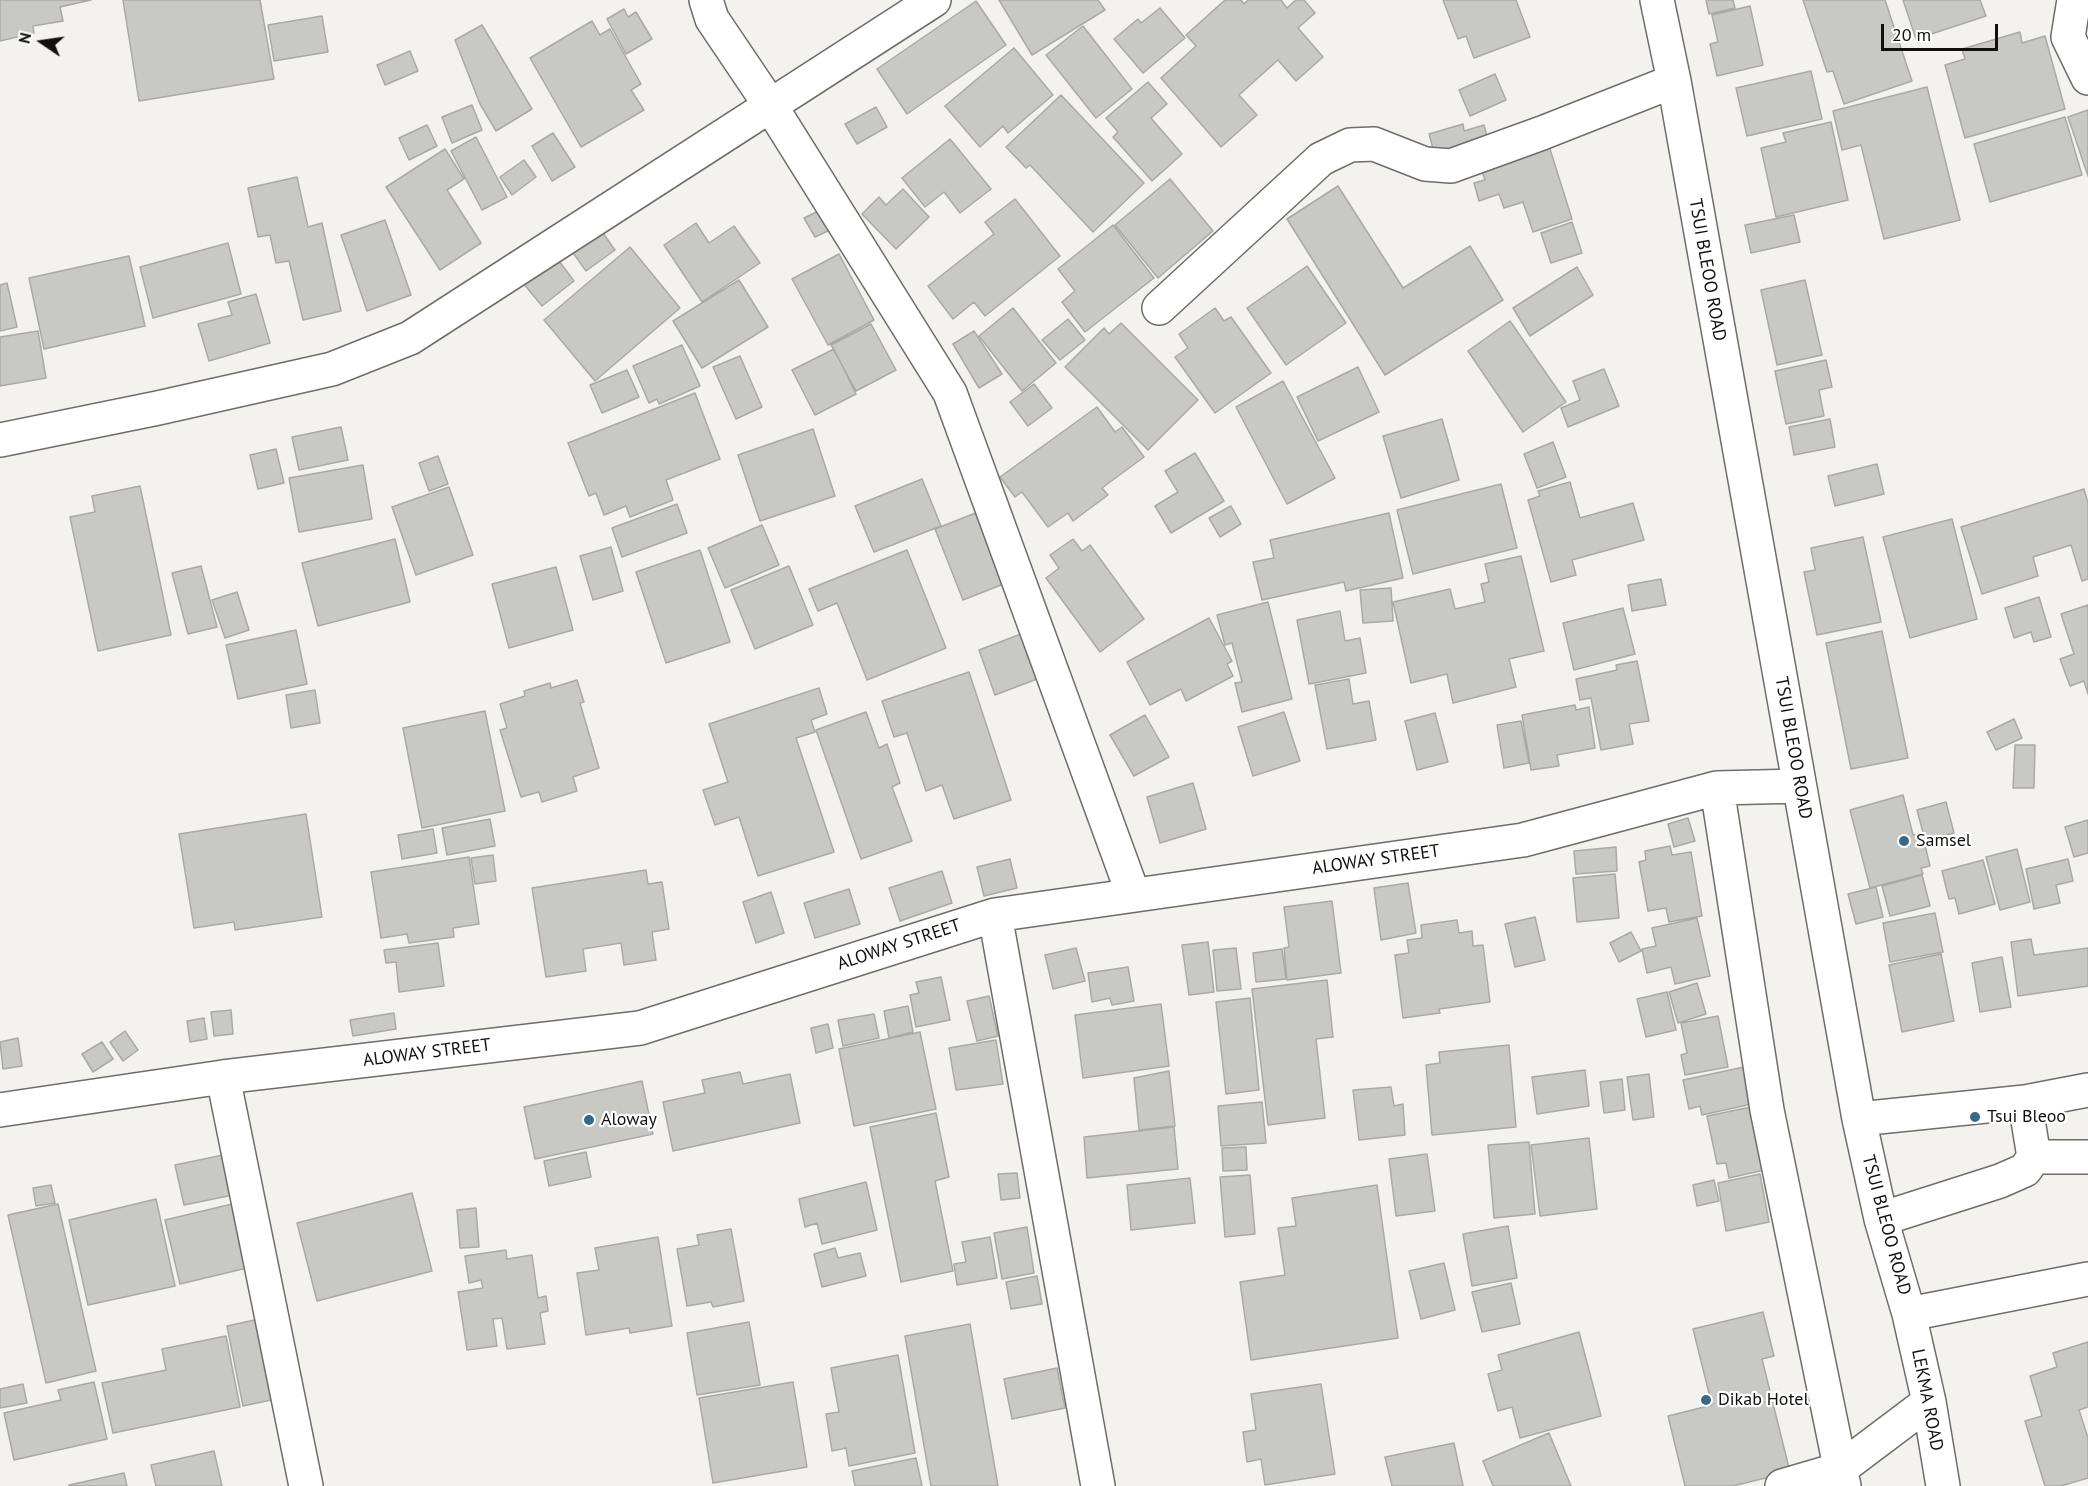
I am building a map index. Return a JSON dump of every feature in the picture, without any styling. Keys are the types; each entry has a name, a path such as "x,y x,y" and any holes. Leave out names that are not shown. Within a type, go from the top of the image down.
{"street":[{"path":"706,0 712,19 770,105 950,393 1133,894"},
{"path":"0,440 332,369 410,338 934,0"},
{"name":"TSUI BLEOO ROAD","path":"1657,0 1674,81 1859,1119 1881,1219 1909,1314 2088,1279"},
{"path":"2074,0 2068,37 2088,78"},
{"path":"1159,308 1322,159 1350,145 1374,144 1425,164 1451,166 1674,81"},
{"name":"ALOWAY STREET","path":"0,1110 223,1077 640,1028 995,915 1523,840 1717,788 1799,786"},
{"path":"1717,788 1767,1110 1842,1477"},
{"path":"995,915 1098,1486"},
{"path":"223,1077 306,1486"},
{"path":"1859,1119 2025,1102 2088,1090"},
{"path":"1881,1219 2000,1181 2025,1170 2034,1156 2025,1102"},
{"path":"2034,1156 2088,1157"},
{"name":"LEKMA ROAD","path":"1909,1314 1929,1402 1943,1486"},
{"path":"1782,1486 1842,1477 1929,1402"}],"building":[{"path":"0,0 91,0 60,7 63,21 33,26 34,33 0,41"},
{"path":"123,0 260,0 274,79 139,101"},
{"path":"999,0 1098,0 1105,10 1032,55"},
{"path":"1225,0 1241,0 1244,4 1248,0 1281,0 1287,8 1296,0 1304,0 1315,13 1298,28 1323,57 1296,81 1278,60 1239,95 1257,115 1221,147 1161,78 1196,46 1186,35"},
{"path":"1443,0 1516,0 1530,37 1474,58 1466,36 1458,39"},
{"path":"1706,0 1733,0 1735,8 1709,14"},
{"path":"1803,0 1885,0 1912,81 1844,104 1833,71 1827,72"},
{"path":"1903,0 1980,0 1986,16 1916,39"},
{"path":"976,1 1006,45 907,114 877,69"},
{"path":"1750,6 1763,65 1717,76 1710,44 1718,42 1712,15"},
{"path":"1160,8 1185,38 1143,73 1114,39 1138,19 1141,23"},
{"path":"624,9 628,17 636,12 652,39 626,54 607,19"},
{"path":"322,16 328,52 274,61 268,25"},
{"path":"592,21 600,35 610,29 641,84 631,90 644,110 581,147 530,58"},
{"path":"482,25 532,109 496,131 480,104 455,40"},
{"path":"1083,26 1132,89 1096,118 1046,55"},
{"path":"2020,32 2022,43 2045,36 2065,109 1965,138 1945,65 1965,59 1962,49"},
{"path":"1014,48 1053,95 1008,133 1003,126 980,147 945,106"},
{"path":"410,51 418,71 385,85 377,65"},
{"path":"1811,71 1822,119 1747,136 1736,88"},
{"path":"1495,74 1506,100 1470,116 1459,90"},
{"path":"1148,82 1167,104 1151,118 1182,154 1152,181 1113,137 1118,132 1106,118"},
{"path":"1927,87 1960,220 1884,239 1861,145 1842,150 1833,111"},
{"path":"1061,95 1144,183 1093,232 1030,165 1026,168 1006,147"},
{"path":"472,105 482,130 452,143 442,117"},
{"path":"876,107 887,127 857,144 845,124"},
{"path":"2088,110 2088,176 2068,117"},
{"path":"2065,117 2082,175 1990,202 1974,144"},
{"path":"1831,122 1848,200 1776,217 1761,148 1786,142 1783,133"},
{"path":"1463,124 1464,131 1484,125 1489,144 1436,160 1429,134"},
{"path":"427,125 437,146 409,160 399,138"},
{"path":"553,133 575,167 552,181 532,146"},
{"path":"476,137 507,197 482,210 451,151"},
{"path":"950,139 991,189 960,213 944,192 925,207 902,178"},
{"path":"1549,146 1572,219 1533,232 1523,202 1504,208 1499,194 1479,201 1474,183 1485,180 1481,168"},
{"path":"445,149 464,179 447,190 481,243 440,270 386,187"},
{"path":"524,160 536,177 512,195 500,177"},
{"path":"297,177 308,227 322,223 341,311 303,320 289,261 276,263 270,235 258,237 248,188"},
{"path":"1170,179 1213,231 1158,278 1115,225"},
{"path":"1338,186 1403,288 1470,246 1503,300 1385,375 1287,219"},
{"path":"903,189 929,217 896,249 862,214 879,197 886,205"},
{"path":"1015,199 1060,256 985,316 974,302 953,319 928,286 994,234 985,222"},
{"path":"821,210 830,230 815,237 804,218"},
{"path":"1794,215 1800,242 1751,253 1745,225"},
{"path":"385,220 411,295 367,311 341,235"},
{"path":"595,222 615,250 586,271 566,243"},
{"path":"1572,222 1582,253 1551,263 1541,233"},
{"path":"696,223 709,243 734,226 760,263 702,302 664,245"},
{"path":"1113,225 1154,278 1085,332 1062,302 1075,291 1058,269"},
{"path":"228,243 241,294 153,318 140,267"},
{"path":"630,247 680,308 595,381 544,320"},
{"path":"839,254 874,320 828,345 792,279"},
{"path":"129,256 145,326 44,349 29,278"},
{"path":"556,257 574,281 542,306 523,283"},
{"path":"1307,266 1346,323 1286,365 1247,308"},
{"path":"1577,267 1593,295 1530,336 1513,308"},
{"path":"739,280 768,327 702,368 673,321"},
{"path":"1805,280 1822,355 1777,365 1761,290"},
{"path":"7,283 17,327 0,331 0,285"},
{"path":"256,294 270,343 209,361 198,324 232,315 228,302"},
{"path":"1013,308 1056,363 1022,391 979,336"},
{"path":"1215,308 1224,321 1231,317 1271,373 1215,413 1175,357 1188,348 1179,334"},
{"path":"1068,319 1085,340 1060,360 1042,340"},
{"path":"1510,321 1566,402 1523,432 1468,351"},
{"path":"1121,323 1198,400 1148,450 1065,367 1104,328 1109,334"},
{"path":"871,324 896,370 856,391 831,345"},
{"path":"38,331 46,378 0,386 0,337"},
{"path":"974,331 1002,374 979,388 953,344"},
{"path":"682,345 700,386 659,404 657,399 649,403 633,366"},
{"path":"834,349 856,394 815,415 792,370"},
{"path":"740,356 762,407 736,419 713,367"},
{"path":"1826,360 1832,387 1819,390 1824,416 1786,424 1775,371"},
{"path":"1358,367 1379,412 1318,441 1297,397"},
{"path":"1604,369 1619,406 1568,427 1561,408 1580,400 1573,381"},
{"path":"627,370 639,397 602,413 590,385"},
{"path":"1283,381 1335,478 1287,504 1236,407"},
{"path":"1034,384 1052,408 1028,426 1010,402"},
{"path":"695,393 720,459 666,480 673,500 630,517 626,506 604,515 596,493 589,496 568,443"},
{"path":"1097,407 1115,432 1122,427 1144,457 1102,488 1108,495 1073,521 1068,513 1048,527 1022,492 1015,497 1000,477"},
{"path":"1442,419 1459,480 1401,498 1383,436"},
{"path":"1830,419 1835,447 1794,455 1789,427"},
{"path":"341,427 348,460 299,470 292,437"},
{"path":"813,429 835,496 760,521 738,455"},
{"path":"1553,442 1566,477 1537,488 1524,454"},
{"path":"276,449 284,483 258,489 250,455"},
{"path":"1195,453 1224,501 1171,533 1155,506 1178,492 1165,471"},
{"path":"438,456 448,484 429,491 419,463"},
{"path":"1877,464 1884,494 1835,506 1828,476"},
{"path":"363,465 372,519 299,532 289,478"},
{"path":"922,479 941,526 874,552 855,506"},
{"path":"1570,482 1580,518 1633,503 1644,540 1572,560 1576,575 1551,582 1528,500 1540,496 1538,491"},
{"path":"1501,484 1517,548 1413,574 1397,510"},
{"path":"140,486 171,635 98,651 70,517 95,512 92,496"},
{"path":"449,487 473,555 416,575 392,507"},
{"path":"2084,489 2088,503 2088,579 2082,581 2071,545 2033,557 2038,576 1982,594 1961,527"},
{"path":"677,504 687,533 622,557 612,528"},
{"path":"1231,506 1241,524 1220,537 1209,518"},
{"path":"978,512 1006,583 963,600 935,529"},
{"path":"1389,513 1403,578 1346,591 1344,582 1262,600 1253,562 1274,558 1270,540"},
{"path":"1952,519 1977,619 1910,638 1883,537"},
{"path":"762,525 779,565 725,588 708,548"},
{"path":"1863,537 1881,622 1817,635 1804,572 1815,570 1811,548"},
{"path":"395,539 410,602 318,626 302,563"},
{"path":"1073,539 1082,551 1090,545 1144,619 1100,652 1046,578 1059,568 1050,555"},
{"path":"611,547 623,591 593,600 580,556"},
{"path":"700,550 730,642 666,663 636,572"},
{"path":"907,550 946,648 867,680 837,603 818,611 809,589"},
{"path":"1521,556 1544,651 1509,659 1516,687 1453,703 1447,674 1411,683 1393,602 1450,589 1455,609 1485,602 1481,584 1489,582 1485,564"},
{"path":"201,566 217,627 188,634 172,573"},
{"path":"789,566 813,625 755,649 731,590"},
{"path":"556,567 573,630 509,648 492,584"},
{"path":"1661,579 1666,605 1632,611 1628,585"},
{"path":"1391,588 1393,621 1363,623 1360,590"},
{"path":"237,592 249,630 225,638 212,600"},
{"path":"2039,597 2051,637 2034,642 2031,632 2014,638 2005,608"},
{"path":"1268,602 1292,699 1242,712 1235,683 1242,682 1232,643 1225,645 1217,615"},
{"path":"2088,605 2088,694 2084,681 2070,686 2060,659 2074,654 2061,614"},
{"path":"1623,608 1635,654 1574,670 1563,623"},
{"path":"1340,611 1345,641 1360,638 1366,673 1309,684 1297,620"},
{"path":"1209,618 1232,661 1227,664 1233,676 1186,701 1181,689 1150,705 1127,662"},
{"path":"296,630 307,684 238,699 226,645"},
{"path":"1882,631 1908,758 1851,769 1826,643"},
{"path":"1021,634 1037,679 995,695 979,650"},
{"path":"1637,661 1649,721 1629,724 1633,744 1601,750 1591,698 1580,700 1576,679 1617,670 1616,665"},
{"path":"969,672 1011,800 954,819 942,785 926,791 907,733 894,737 882,701"},
{"path":"1349,679 1353,704 1369,701 1376,740 1327,749 1315,685"},
{"path":"577,680 584,702 580,703 599,768 573,777 577,791 542,802 539,792 521,797 500,730 507,728 500,704 525,696 524,691 550,683 551,688"},
{"path":"819,688 827,714 811,720 815,732 796,738 834,852 758,876 739,817 715,825 703,790 728,782 709,724"},
{"path":"315,690 320,723 291,728 286,695"},
{"path":"1575,705 1576,710 1589,707 1595,748 1557,755 1559,766 1531,770 1522,715"},
{"path":"485,711 505,811 422,828 403,728"},
{"path":"866,712 879,748 887,744 900,783 892,787 912,841 861,859 816,730"},
{"path":"1284,712 1300,761 1253,776 1238,727"},
{"path":"1435,713 1448,762 1417,770 1405,721"},
{"path":"1145,715 1169,757 1134,776 1110,735"},
{"path":"2014,719 2022,738 1996,750 1987,732"},
{"path":"1521,721 1529,763 1504,768 1497,725"},
{"path":"2015,745 2035,745 2034,788 2013,788"},
{"path":"1193,783 1206,829 1160,843 1147,797"},
{"path":"1903,795 1913,835 1922,833 1930,866 1921,868 1923,874 1870,888 1850,810"},
{"path":"1946,802 1954,833 1925,840 1917,810"},
{"path":"306,814 322,917 235,930 234,922 194,928 179,834"},
{"path":"1688,818 1695,841 1674,847 1668,824"},
{"path":"490,819 495,846 447,855 442,828"},
{"path":"2088,820 2088,853 2074,857 2065,827"},
{"path":"433,829 437,853 402,859 398,835"},
{"path":"1670,846 1672,855 1691,852 1702,916 1669,922 1666,908 1648,911 1639,862 1646,860 1645,851"},
{"path":"1616,847 1617,871 1576,874 1574,851"},
{"path":"2017,849 2030,902 2000,910 1986,857"},
{"path":"493,855 496,881 475,884 471,858"},
{"path":"469,857 479,924 453,928 454,937 409,943 407,934 381,938 371,872"},
{"path":"1010,859 1017,888 984,896 977,867"},
{"path":"2068,859 2073,881 2056,885 2060,903 2034,909 2026,869"},
{"path":"1983,860 1995,904 1959,914 1955,898 1949,899 1942,871"},
{"path":"646,870 648,884 662,882 669,929 652,932 656,960 624,965 621,943 583,949 586,971 546,977 532,888"},
{"path":"942,871 952,903 900,921 889,888"},
{"path":"1615,874 1619,918 1577,922 1573,878"},
{"path":"1922,875 1930,906 1890,916 1882,886"},
{"path":"1408,883 1416,933 1381,940 1374,888"},
{"path":"1876,887 1883,917 1856,924 1848,894"},
{"path":"849,889 860,924 815,938 804,903"},
{"path":"771,892 784,933 756,943 743,902"},
{"path":"1332,901 1341,973 1287,980 1284,948 1289,947 1284,907"},
{"path":"1935,913 1943,952 1890,962 1883,923"},
{"path":"1535,917 1545,960 1515,967 1505,924"},
{"path":"1697,918 1710,976 1675,984 1671,967 1647,973 1642,949 1656,946 1652,928"},
{"path":"1457,920 1459,933 1472,931 1473,946 1483,945 1490,1002 1439,1009 1440,1013 1403,1018 1395,955 1409,953 1407,940 1422,938 1421,925"},
{"path":"1631,932 1641,951 1619,962 1610,943"},
{"path":"2031,939 2034,955 2088,948 2088,986 2018,996 2011,942"},
{"path":"1208,942 1214,992 1189,995 1182,945"},
{"path":"438,943 444,986 399,992 396,962 386,963 384,950"},
{"path":"1076,948 1085,981 1053,989 1045,955"},
{"path":"1236,948 1241,989 1217,991 1213,950"},
{"path":"1282,949 1286,979 1256,982 1253,953"},
{"path":"1941,954 1954,1021 1902,1032 1889,965"},
{"path":"2002,957 2011,1007 1980,1012 1972,963"},
{"path":"1128,967 1134,1001 1112,1005 1110,998 1092,1002 1088,973"},
{"path":"941,977 950,1020 916,1027 910,995 919,993 916,982"},
{"path":"1327,980 1333,1037 1316,1039 1325,1118 1268,1125 1252,989"},
{"path":"1697,983 1706,1014 1678,1023 1669,992"},
{"path":"1667,992 1676,1030 1646,1037 1637,999"},
{"path":"989,996 998,1036 977,1041 967,1001"},
{"path":"1250,998 1259,1090 1226,1094 1216,1002"},
{"path":"1161,1004 1169,1066 1083,1078 1075,1015"},
{"path":"908,1006 913,1032 889,1038 884,1011"},
{"path":"231,1010 233,1034 214,1036 211,1012"},
{"path":"394,1013 396,1029 353,1036 350,1020"},
{"path":"874,1014 879,1038 843,1046 838,1020"},
{"path":"1718,1016 1728,1067 1685,1075 1681,1055 1687,1053 1681,1023"},
{"path":"204,1018 207,1039 190,1042 187,1021"},
{"path":"828,1024 833,1048 816,1053 811,1028"},
{"path":"125,1031 138,1050 123,1061 110,1042"},
{"path":"920,1032 936,1109 854,1126 839,1049"},
{"path":"18,1038 22,1066 3,1069 0,1042"},
{"path":"996,1040 1003,1084 956,1090 949,1048"},
{"path":"102,1042 113,1059 93,1072 82,1054"},
{"path":"1509,1045 1516,1127 1432,1135 1426,1065 1440,1063 1439,1052"},
{"path":"1744,1067 1752,1104 1702,1115 1700,1106 1689,1109 1683,1080"},
{"path":"1585,1070 1589,1106 1537,1114 1532,1077"},
{"path":"1169,1071 1175,1126 1139,1130 1134,1078"},
{"path":"740,1072 743,1084 790,1074 800,1123 673,1151 663,1102 705,1093 702,1080"},
{"path":"1649,1074 1654,1117 1633,1120 1627,1077"},
{"path":"1622,1079 1625,1110 1604,1113 1600,1082"},
{"name":"Aloway","path":"642,1081 653,1134 535,1159 524,1107"},
{"path":"1391,1087 1394,1106 1403,1104 1405,1135 1359,1140 1353,1090"},
{"path":"1262,1102 1266,1143 1221,1146 1218,1106"},
{"path":"1756,1106 1769,1169 1729,1178 1726,1163 1717,1164 1707,1116"},
{"path":"936,1113 949,1177 935,1181 953,1271 901,1282 870,1127"},
{"path":"1174,1127 1178,1169 1087,1178 1084,1137"},
{"path":"1589,1138 1597,1209 1540,1216 1531,1145"},
{"path":"1529,1142 1535,1214 1494,1218 1488,1145"},
{"path":"1246,1147 1247,1170 1223,1171 1222,1148"},
{"path":"586,1152 591,1177 549,1186 544,1161"},
{"path":"1427,1154 1435,1211 1396,1216 1389,1159"},
{"path":"223,1155 233,1195 184,1205 175,1165"},
{"path":"1017,1173 1020,1198 1001,1200 998,1174"},
{"path":"1760,1174 1769,1222 1726,1231 1718,1183"},
{"path":"1250,1175 1255,1234 1225,1237 1220,1177"},
{"path":"1190,1178 1195,1223 1131,1230 1127,1185"},
{"path":"1714,1180 1719,1201 1697,1206 1693,1185"},
{"path":"866,1182 877,1230 822,1244 817,1223 805,1227 799,1199"},
{"path":"51,1185 55,1203 36,1206 33,1188"},
{"path":"1377,1185 1398,1338 1251,1360 1240,1282 1285,1275 1278,1228 1296,1226 1292,1198"},
{"path":"412,1193 432,1271 317,1301 297,1223"},
{"path":"156,1199 175,1286 88,1305 69,1220"},
{"path":"58,1204 96,1371 46,1383 8,1215"},
{"path":"232,1204 247,1268 180,1284 165,1220"},
{"path":"476,1208 479,1247 460,1248 457,1210"},
{"path":"1508,1226 1517,1278 1472,1286 1463,1234"},
{"path":"1027,1227 1034,1273 1002,1279 994,1233"},
{"path":"731,1229 744,1301 713,1307 711,1302 687,1306 677,1249 699,1245 697,1235"},
{"path":"658,1237 672,1326 630,1333 629,1328 586,1335 577,1273 599,1270 595,1248"},
{"path":"990,1237 997,1278 957,1285 954,1264 966,1262 962,1242"},
{"path":"835,1248 838,1258 860,1253 866,1276 822,1287 814,1254"},
{"path":"506,1250 507,1259 532,1255 538,1298 546,1296 548,1311 540,1313 545,1344 507,1349 502,1318 493,1319 497,1346 467,1350 458,1292 483,1288 481,1280 469,1283 465,1256"},
{"path":"1444,1263 1455,1310 1421,1319 1409,1271"},
{"path":"1037,1276 1042,1304 1011,1309 1006,1282"},
{"path":"1511,1283 1520,1324 1482,1332 1472,1292"},
{"path":"1763,1312 1774,1356 1762,1359 1790,1472 1733,1486 1685,1486 1668,1416 1712,1405 1693,1329"},
{"path":"259,1319 276,1399 243,1406 227,1326"},
{"path":"749,1322 760,1385 697,1395 687,1333"},
{"path":"970,1324 998,1486 931,1486 905,1336"},
{"path":"1579,1332 1601,1416 1520,1438 1512,1407 1498,1411 1488,1374 1502,1370 1498,1355"},
{"path":"226,1336 240,1407 113,1433 102,1383 166,1370 162,1349"},
{"path":"2088,1342 2088,1407 2079,1410 2088,1438 2088,1478 2061,1486 2045,1486 2025,1421 2042,1416 2030,1376 2057,1367 2053,1353"},
{"path":"898,1355 915,1453 849,1466 846,1448 832,1451 826,1414 839,1412 831,1368"},
{"path":"1057,1368 1065,1408 1012,1419 1004,1379"},
{"path":"94,1382 107,1439 14,1460 4,1413 61,1400 58,1390"},
{"path":"793,1382 807,1467 713,1483 699,1398"},
{"path":"23,1384 27,1403 0,1408 0,1389"},
{"path":"1321,1384 1335,1474 1265,1485 1261,1459 1247,1462 1243,1432 1256,1430 1251,1394"},
{"path":"1549,1433 1571,1486 1493,1486 1483,1461"},
{"path":"1454,1443 1463,1486 1392,1486 1385,1457"},
{"path":"214,1451 222,1486 156,1486 151,1465"},
{"path":"916,1458 922,1486 855,1486 852,1471"},
{"path":"124,1473 127,1486 69,1486 69,1485"}],"place":[{"name":"Samsel","path":"1904,841"},
{"name":"Tsui Bleoo","path":"1975,1117"},
{"name":"Aloway","path":"589,1120"},
{"name":"Dikab Hotel","path":"1706,1400"}]}
